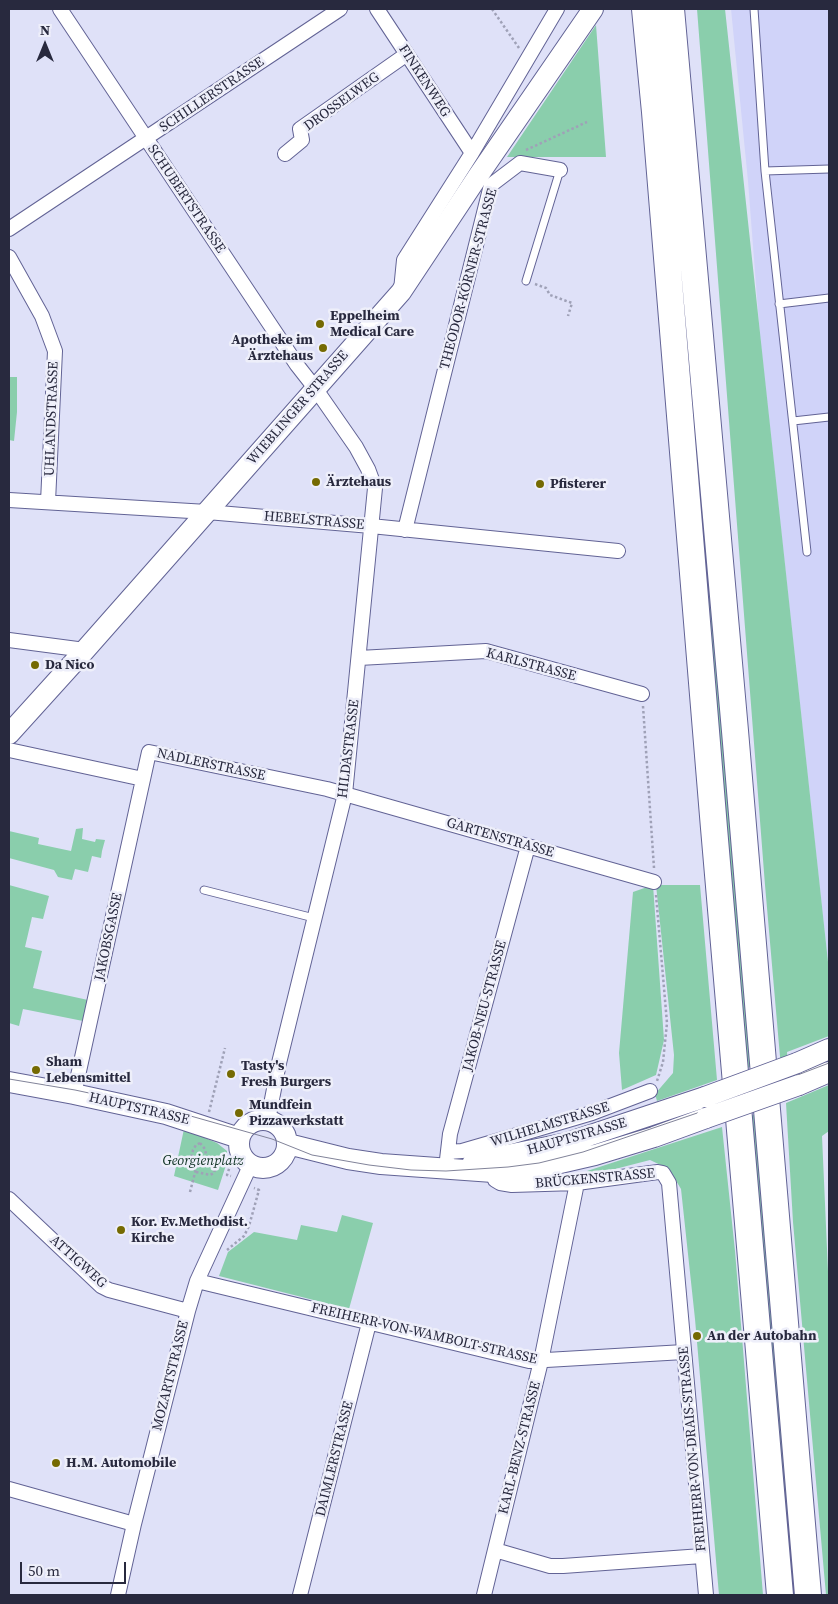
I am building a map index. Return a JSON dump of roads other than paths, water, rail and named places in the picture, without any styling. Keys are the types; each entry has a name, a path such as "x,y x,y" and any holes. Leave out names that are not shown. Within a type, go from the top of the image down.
{"highway":[{"path":"645,9 664,209 714,828 780,1595"},
{"path":"671,9 733,702 808,1595"}],"street":[{"name":"SCHUBERTSTRASSE","path":"60,9 297,365 315,388"},
{"name":"SCHILLERSTRASSE","path":"9,229 340,9"},
{"name":"FINKENWEG","path":"378,9 472,153"},
{"path":"401,292 404,260 472,153 557,9"},
{"name":"WIEBLINGER STRASSE","path":"9,734 401,292 478,176 594,9"},
{"name":"DROSSELWEG","path":"285,154 302,140 300,129 407,54"},
{"name":"THEODOR-KÖRNER-STRASSE","path":"405,530 491,185 520,163 560,170"},
{"name":"UHLANDSTRASSE","path":"9,257 42,316 55,351 48,502"},
{"name":"HILDASTRASSE","path":"268,1120 274,1086 345,794 374,488 368,468 356,447 315,388"},
{"name":"HEBELSTRASSE","path":"9,500 207,512 371,526 618,551"},
{"path":"9,640 85,650"},
{"name":"KARLSTRASSE","path":"359,658 486,651 642,694"},
{"path":"9,750 143,779"},
{"name":"NADLERSTRASSE","path":"143,779 149,752 345,794"},
{"name":"JAKOBSGASSE","path":"74,1094 143,779"},
{"name":"GARTENSTRASSE","path":"345,794 654,882"},
{"name":"JAKOB-NEU-STRASSE","path":"447,1160 450,1134 528,846"},
{"name":"HAUPTSTRASSE","path":"288,1144 332,1155 381,1164 447,1160 567,1143 705,1097 829,1049"},
{"name":"HAUPTSTRASSE","path":"447,1160 493,1172 543,1167 595,1156 799,1085 829,1072"},
{"name":"HAUPTSTRASSE","path":"9,1082 166,1114 239,1138"},
{"name":"WILHELMSTRASSE","path":"447,1160 462,1151 592,1113 650,1092"},
{"path":"258,1120 268,1120 277,1124 284,1132 288,1144 284,1157 275,1166 262,1169 250,1166 240,1154 239,1138 242,1131 250,1123 258,1120"},
{"name":"MOZARTSTRASSE","path":"118,1595 134,1524 197,1281 250,1166"},
{"name":"BRÜCKENSTRASSE","path":"493,1172 495,1180 512,1185 578,1183 658,1172 663,1174 669,1183"},
{"name":"KARL-BENZ-STRASSE","path":"484,1595 541,1361 578,1183"},
{"name":"FREIHERR-VON-DRAIS-STRASSE","path":"669,1183 706,1595"},
{"name":"ATTIGWEG","path":"9,1199 101,1286 109,1290 188,1311"},
{"name":"FREIHERR-VON-WAMBOLT-STRASSE","path":"197,1281 529,1361 684,1352"},
{"name":"DAIMLERSTRASSE","path":"300,1595 369,1323"},
{"path":"9,1489 134,1524"},
{"path":"495,1550 550,1566 702,1556"}],"lane":[{"path":"754,9 765,171 807,552"},
{"path":"765,171 829,169"},
{"path":"526,281 560,170"},
{"path":"780,304 829,298"},
{"path":"793,421 829,417"},
{"path":"204,890 314,918"}],"tram line":[{"path":"9,1079 75,1090 173,1111 272,1139 312,1155 369,1165 411,1170 446,1171 539,1163 583,1152 706,1110 829,1063"}],"place":[{"name":"Eppelheim Medical Care","path":"320,324"},
{"name":"Apotheke im Ärztehaus","path":"323,348"},
{"name":"Ärztehaus","path":"316,482"},
{"name":"Pfisterer","path":"540,484"},
{"name":"Da Nico","path":"35,665"},
{"name":"Sham Lebensmittel","path":"36,1070"},
{"name":"Tasty's Fresh Burgers","path":"231,1074"},
{"name":"Mundfein Pizzawerkstatt","path":"239,1113"},
{"name":"Kor. Ev.Methodist. Kirche","path":"121,1230"},
{"name":"An der Autobahn","path":"697,1336"},
{"name":"H.M. Automobile","path":"56,1463"}],"park label":[{"name":"Georgienplatz","path":"203,1161"}]}
